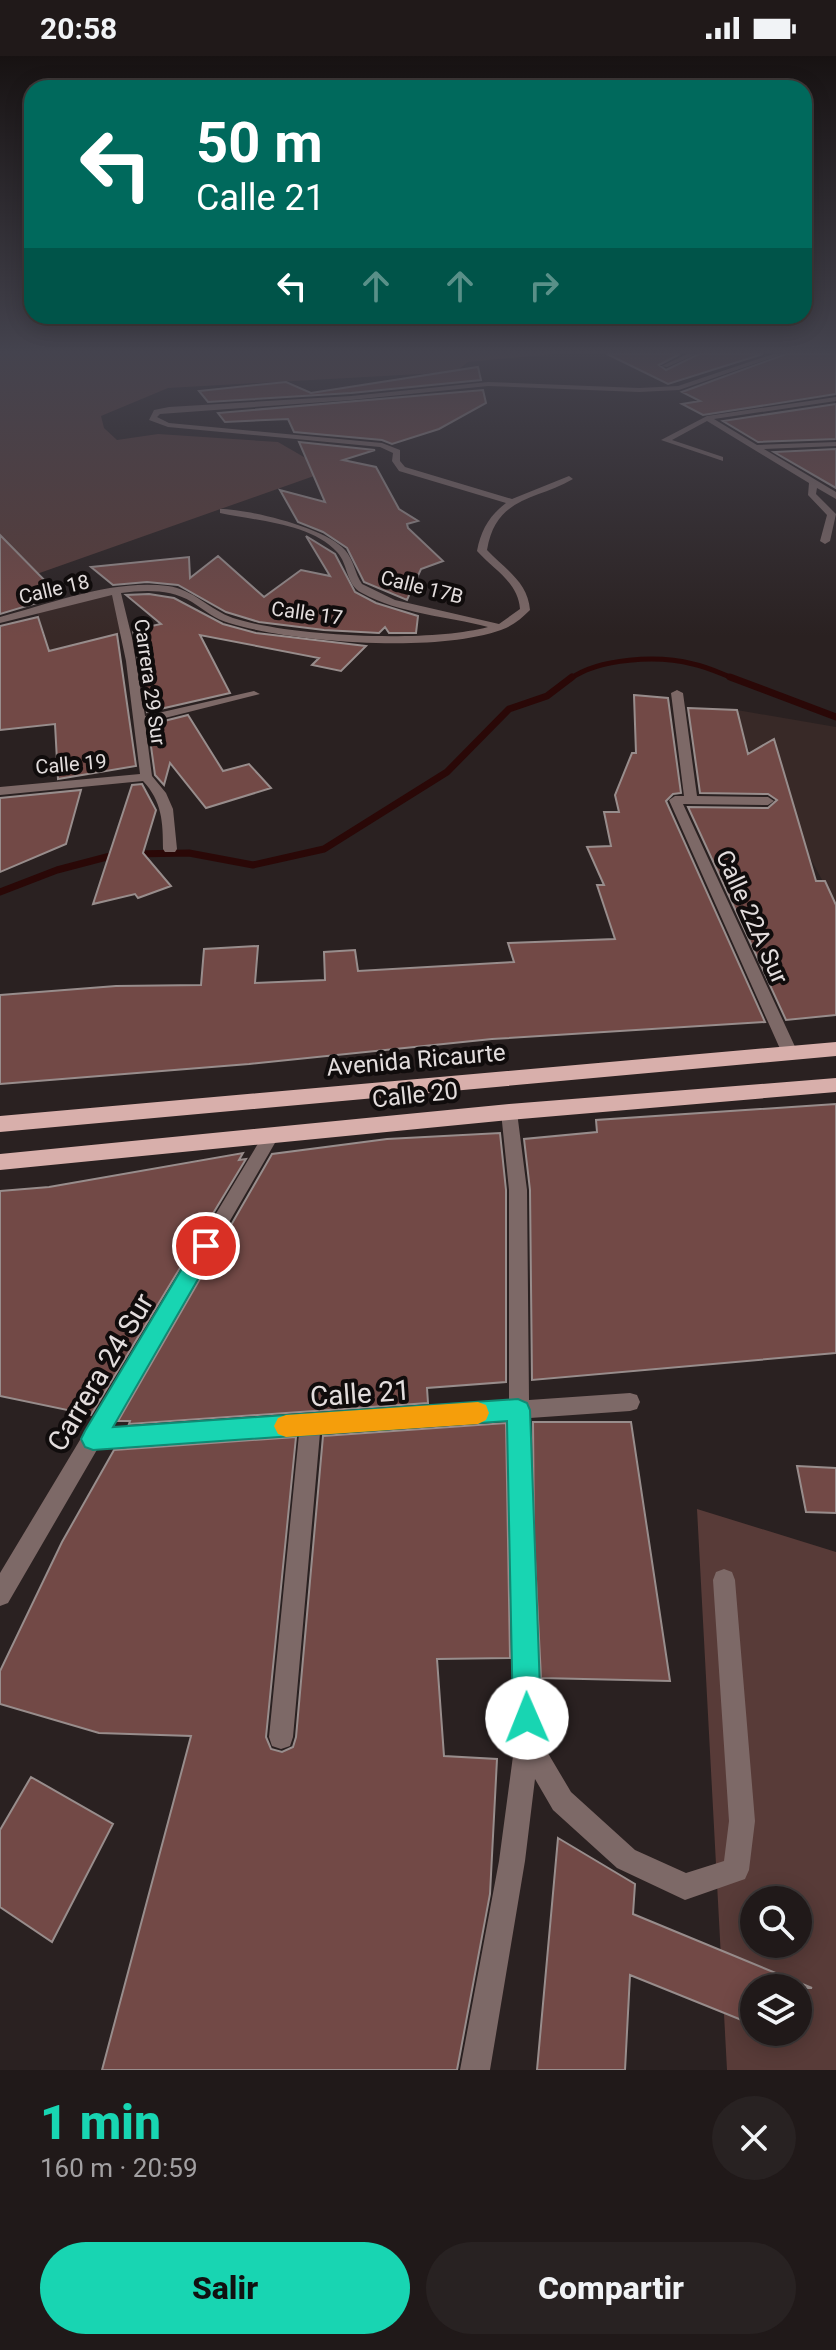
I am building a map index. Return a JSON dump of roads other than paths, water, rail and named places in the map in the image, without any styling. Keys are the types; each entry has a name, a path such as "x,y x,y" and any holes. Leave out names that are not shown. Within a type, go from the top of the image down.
{"main road":[{"name":"Avenida Ricaurte","path":"0,1124 836,1049"},
{"name":"Calle 20","path":"0,1162 509,1112 836,1085"}],"street":[{"path":"391,448 397,452 397,465 402,469 512,502"},
{"path":"688,448 720,459"},
{"path":"759,448 836,496"},
{"path":"501,627 525,610 526,598 520,587 482,551 482,535 494,517 512,502 569,479"},
{"path":"813,481 812,495 832,515 833,522 825,541"},
{"name":"Calle 17B","path":"223,511 291,527 330,543 344,554 353,582 372,595 501,627"},
{"name":"Calle 17","path":"116,592 169,589 183,592 216,616 336,637 433,637 501,627"},
{"name":"Calle 18","path":"0,620 116,592"},
{"name":"Carrera 29 Sur","path":"116,592 131,644 146,777"},
{"path":"677,693 691,800 768,801"},
{"path":"138,721 254,694"},
{"path":"146,777 162,792 169,814 170,849"},
{"name":"Calle 19","path":"0,791 146,777"},
{"name":"Calle 22A Sur","path":"691,800 675,800 789,1051"},
{"path":"475,2070 512,1861 527,1741 518,1410 518,1190 509,1112"},
{"name":"Carrera 24 Sur","path":"0,1595 271,1136"},
{"name":"Calle 21","path":"93,1439 630,1402"},
{"path":"281,1737 310,1424"},
{"path":"527,1741 562,1801 626,1859 685,1887 736,1870 742,1821 724,1580"}],"waterway":[{"path":"570,679 612,663 646,659 693,664 735,679"},
{"path":"133,854 189,853 253,865 324,849 447,772 509,709 547,696 572,677"},
{"path":"730,677 836,717"},
{"path":"0,892 57,870 118,854"}]}
